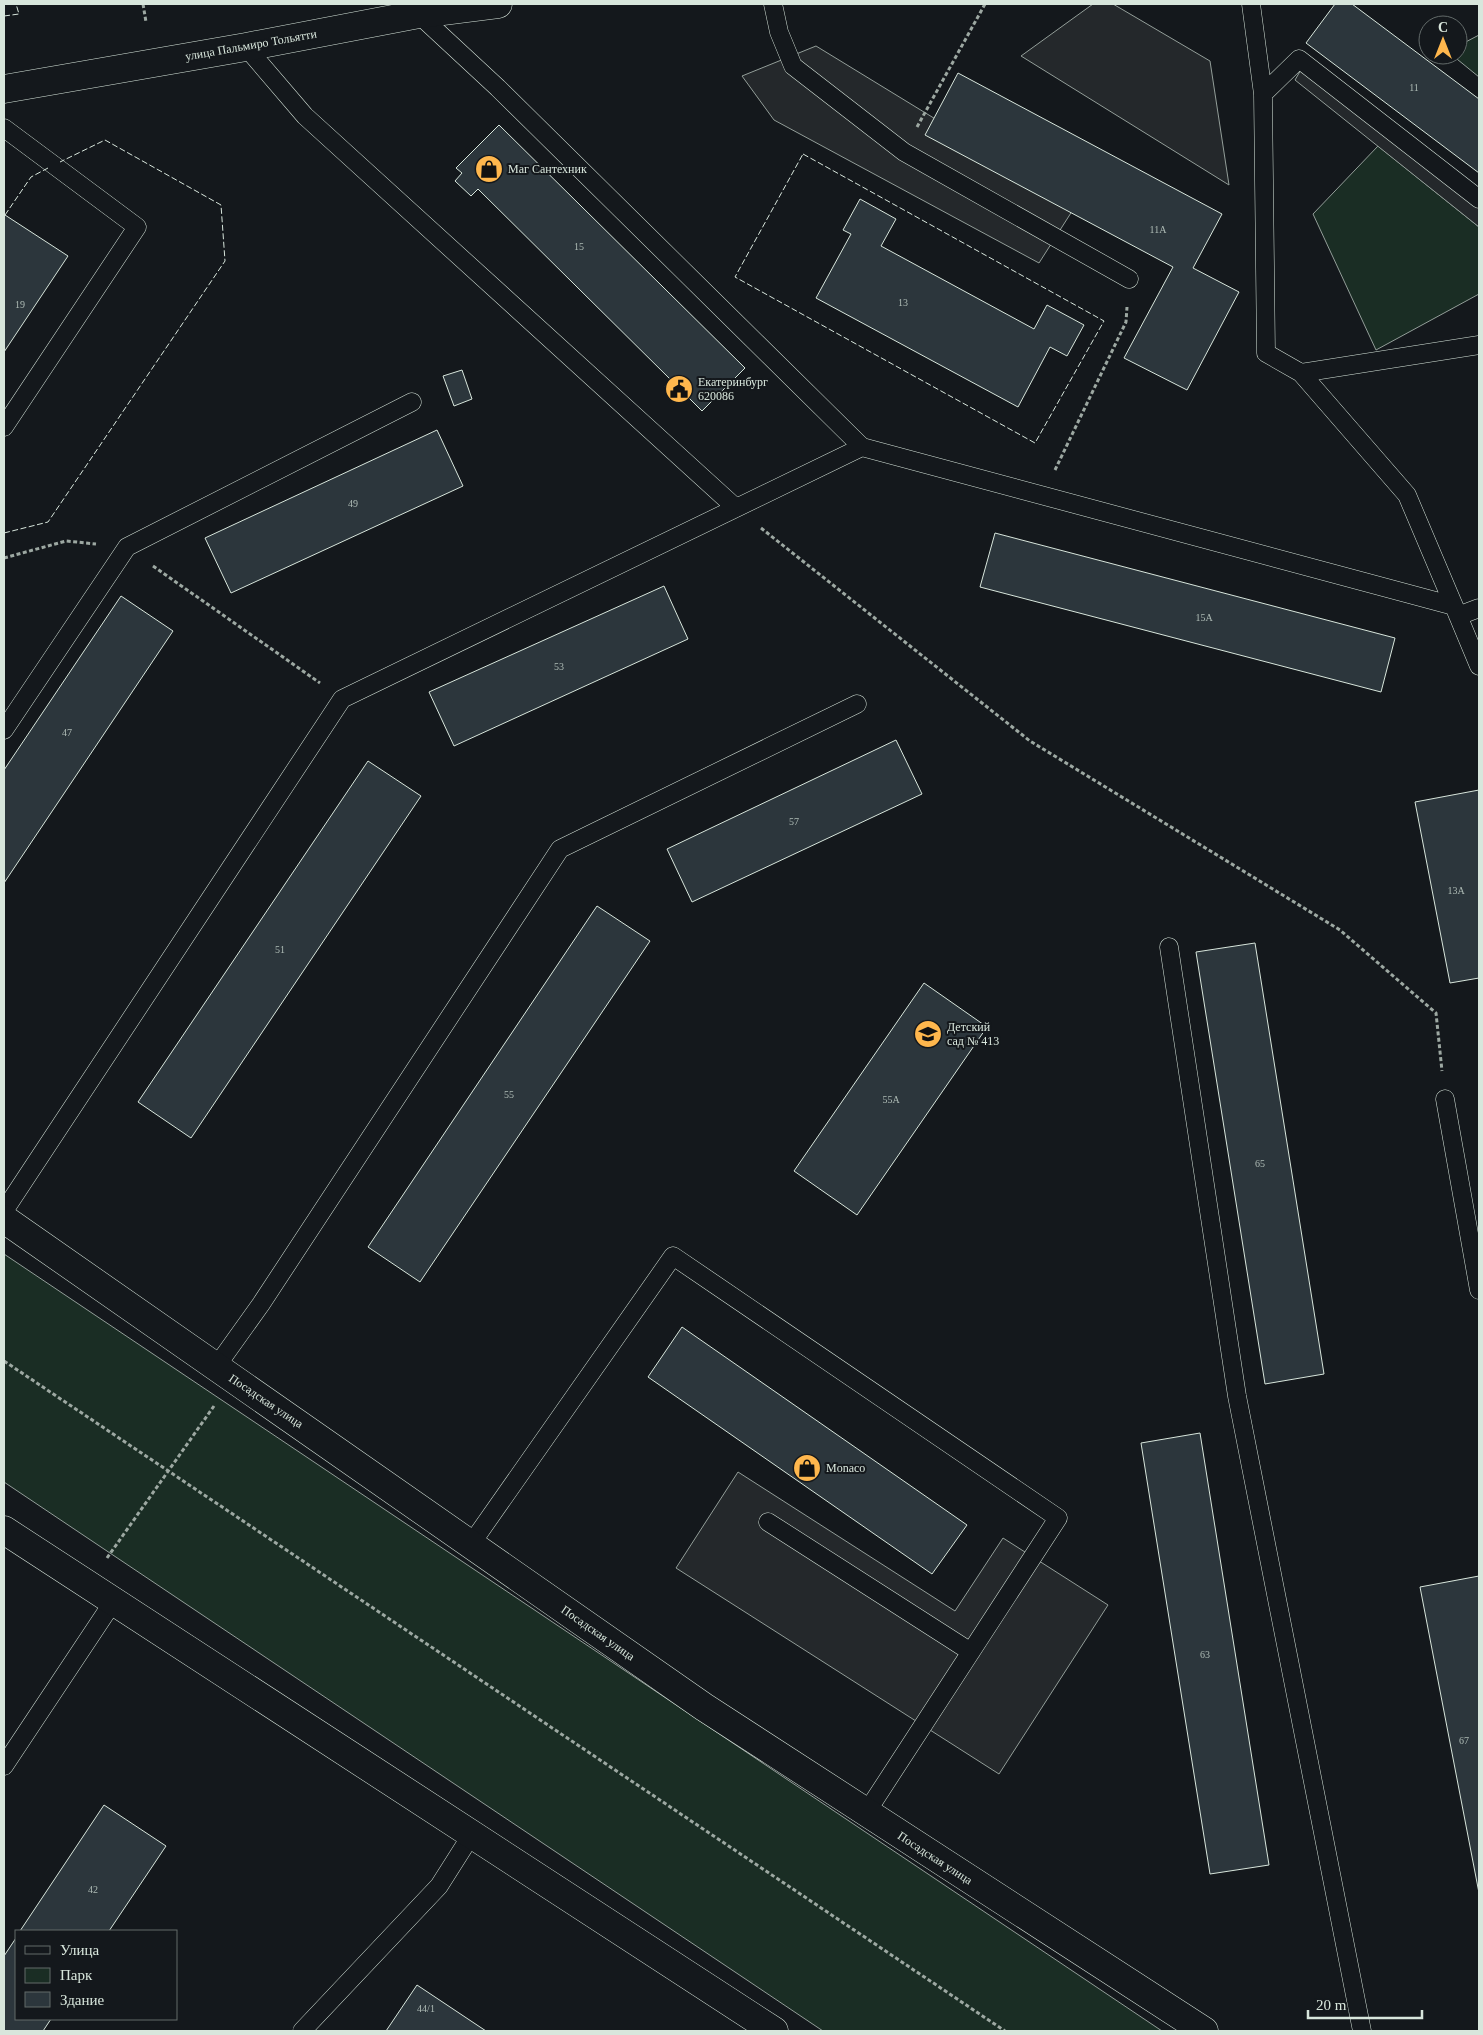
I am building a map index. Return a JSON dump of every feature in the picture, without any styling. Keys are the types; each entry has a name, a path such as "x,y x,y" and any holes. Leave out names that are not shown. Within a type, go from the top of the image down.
{"street":[{"name":"улица Пальмиро Тольятти","path":"4,89 246,47 413,9 498,4"},
{"name":"Посадская улица","path":"4,1219 294,1419 704,1707 1204,2031"},
{"path":"4,1530 774,2031"}],"lane":[{"path":"772,4 779,32 793,66 904,152 1129,279"},
{"path":"1251,4 1263,94 1266,353 1301,373 1407,495 1479,666"},
{"path":"413,9 498,88 862,447 1042,495 1456,611 1479,608"},
{"path":"246,47 305,116 736,508"},
{"path":"1263,94 1299,59 1479,199"},
{"path":"4,128 137,227 4,427"},
{"path":"1301,373 1479,345"},
{"path":"4,730 127,547 412,402"},
{"path":"4,1211 342,699 862,447"},
{"path":"225,1373 261,1304 560,849 857,704"},
{"path":"1169,948 1237,1396 1362,2031"},
{"path":"1445,1099 1479,1290"},
{"path":"471,1544 673,1256 1058,1518 866,1813"},
{"path":"768,1522 971,1652"},
{"path":"4,1766 113,1602"},
{"path":"302,2031 439,1886 472,1834"}],"path":[{"path":"143,4 146,22"},
{"path":"904,152 985,4"},
{"path":"1042,495 1126,322 1129,279"},
{"path":"736,508 1030,741 1340,930 1436,1013 1445,1099"},
{"path":"4,558 66,541 127,547 342,699"},
{"path":"4,1361 1005,2031"},
{"path":"88,1585 169,1472 225,1373"}],"green space":[{"path":"1479,35 1479,77 1464,65 1468,65 1468,41"},
{"path":"1378,146 1479,227 1479,294 1376,350 1313,214"},
{"path":"4,1254 1162,2031 823,2031 4,1482"}],"shaded area":[{"path":"1093,4 1113,4 1210,61 1229,185 1021,56"},
{"path":"816,46 1076,205 1039,263 774,120 742,76"},
{"path":"1302,68 1479,207 1479,227 1295,80"},
{"path":"738,1472 955,1611 1003,1538 1108,1605 999,1774 676,1568"}],"building":[{"path":"1335,4 1352,4 1418,53 1418,65 1434,65 1479,99 1479,173 1306,43"},
{"path":"958,73 1222,214 1193,268 1239,292 1187,390 1124,358 1173,267 925,135"},
{"path":"499,125 745,368 702,411 687,396 680,402 665,387 671,380 478,189 471,196 455,181 462,173 456,168"},
{"path":"860,199 896,219 881,246 1034,329 1047,305 1084,325 1067,356 1050,347 1018,407 816,298 851,234 843,230"},
{"path":"5,215 68,256 4,352 4,217"},
{"path":"462,370 472,399 454,406 443,376"},
{"path":"437,430 463,486 231,593 205,538"},
{"path":"995,533 1395,638 1381,692 980,587"},
{"path":"664,586 688,639 454,746 429,692"},
{"path":"121,596 173,631 4,883 4,770"},
{"path":"896,740 922,794 692,902 667,849"},
{"path":"368,761 421,796 191,1138 138,1102"},
{"path":"1479,790 1479,978 1450,983 1415,802"},
{"path":"597,906 650,941 420,1282 368,1247"},
{"path":"1255,943 1324,1374 1265,1384 1196,952"},
{"path":"924,983 987,1027 857,1215 794,1171"},
{"path":"682,1327 967,1525 932,1574 648,1377"},
{"path":"1200,1433 1269,1865 1210,1874 1141,1443"},
{"path":"1479,1576 1479,1893 1420,1587"},
{"path":"104,1805 166,1846 110,1930 21,1930"},
{"path":"15,1940 15,2020 50,2020 43,2031 4,2031 4,1956"},
{"path":"417,1985 486,2031 386,2031"}],"fence":[{"path":"4,16 19,14 16,4"},
{"path":"4,533 48,522 225,261 221,205 105,140 60,162"},
{"path":"803,154 1104,321 1035,443 735,277 803,154"},
{"path":"5,215 31,177 48,168"}],"place":[{"name":"Маг Сантехник","path":"489,169"},
{"name":"Екатеринбург 620086","path":"679,389"},
{"name":"Детский сад № 413","path":"928,1034"},
{"name":"Monaco","path":"807,1468"}]}
